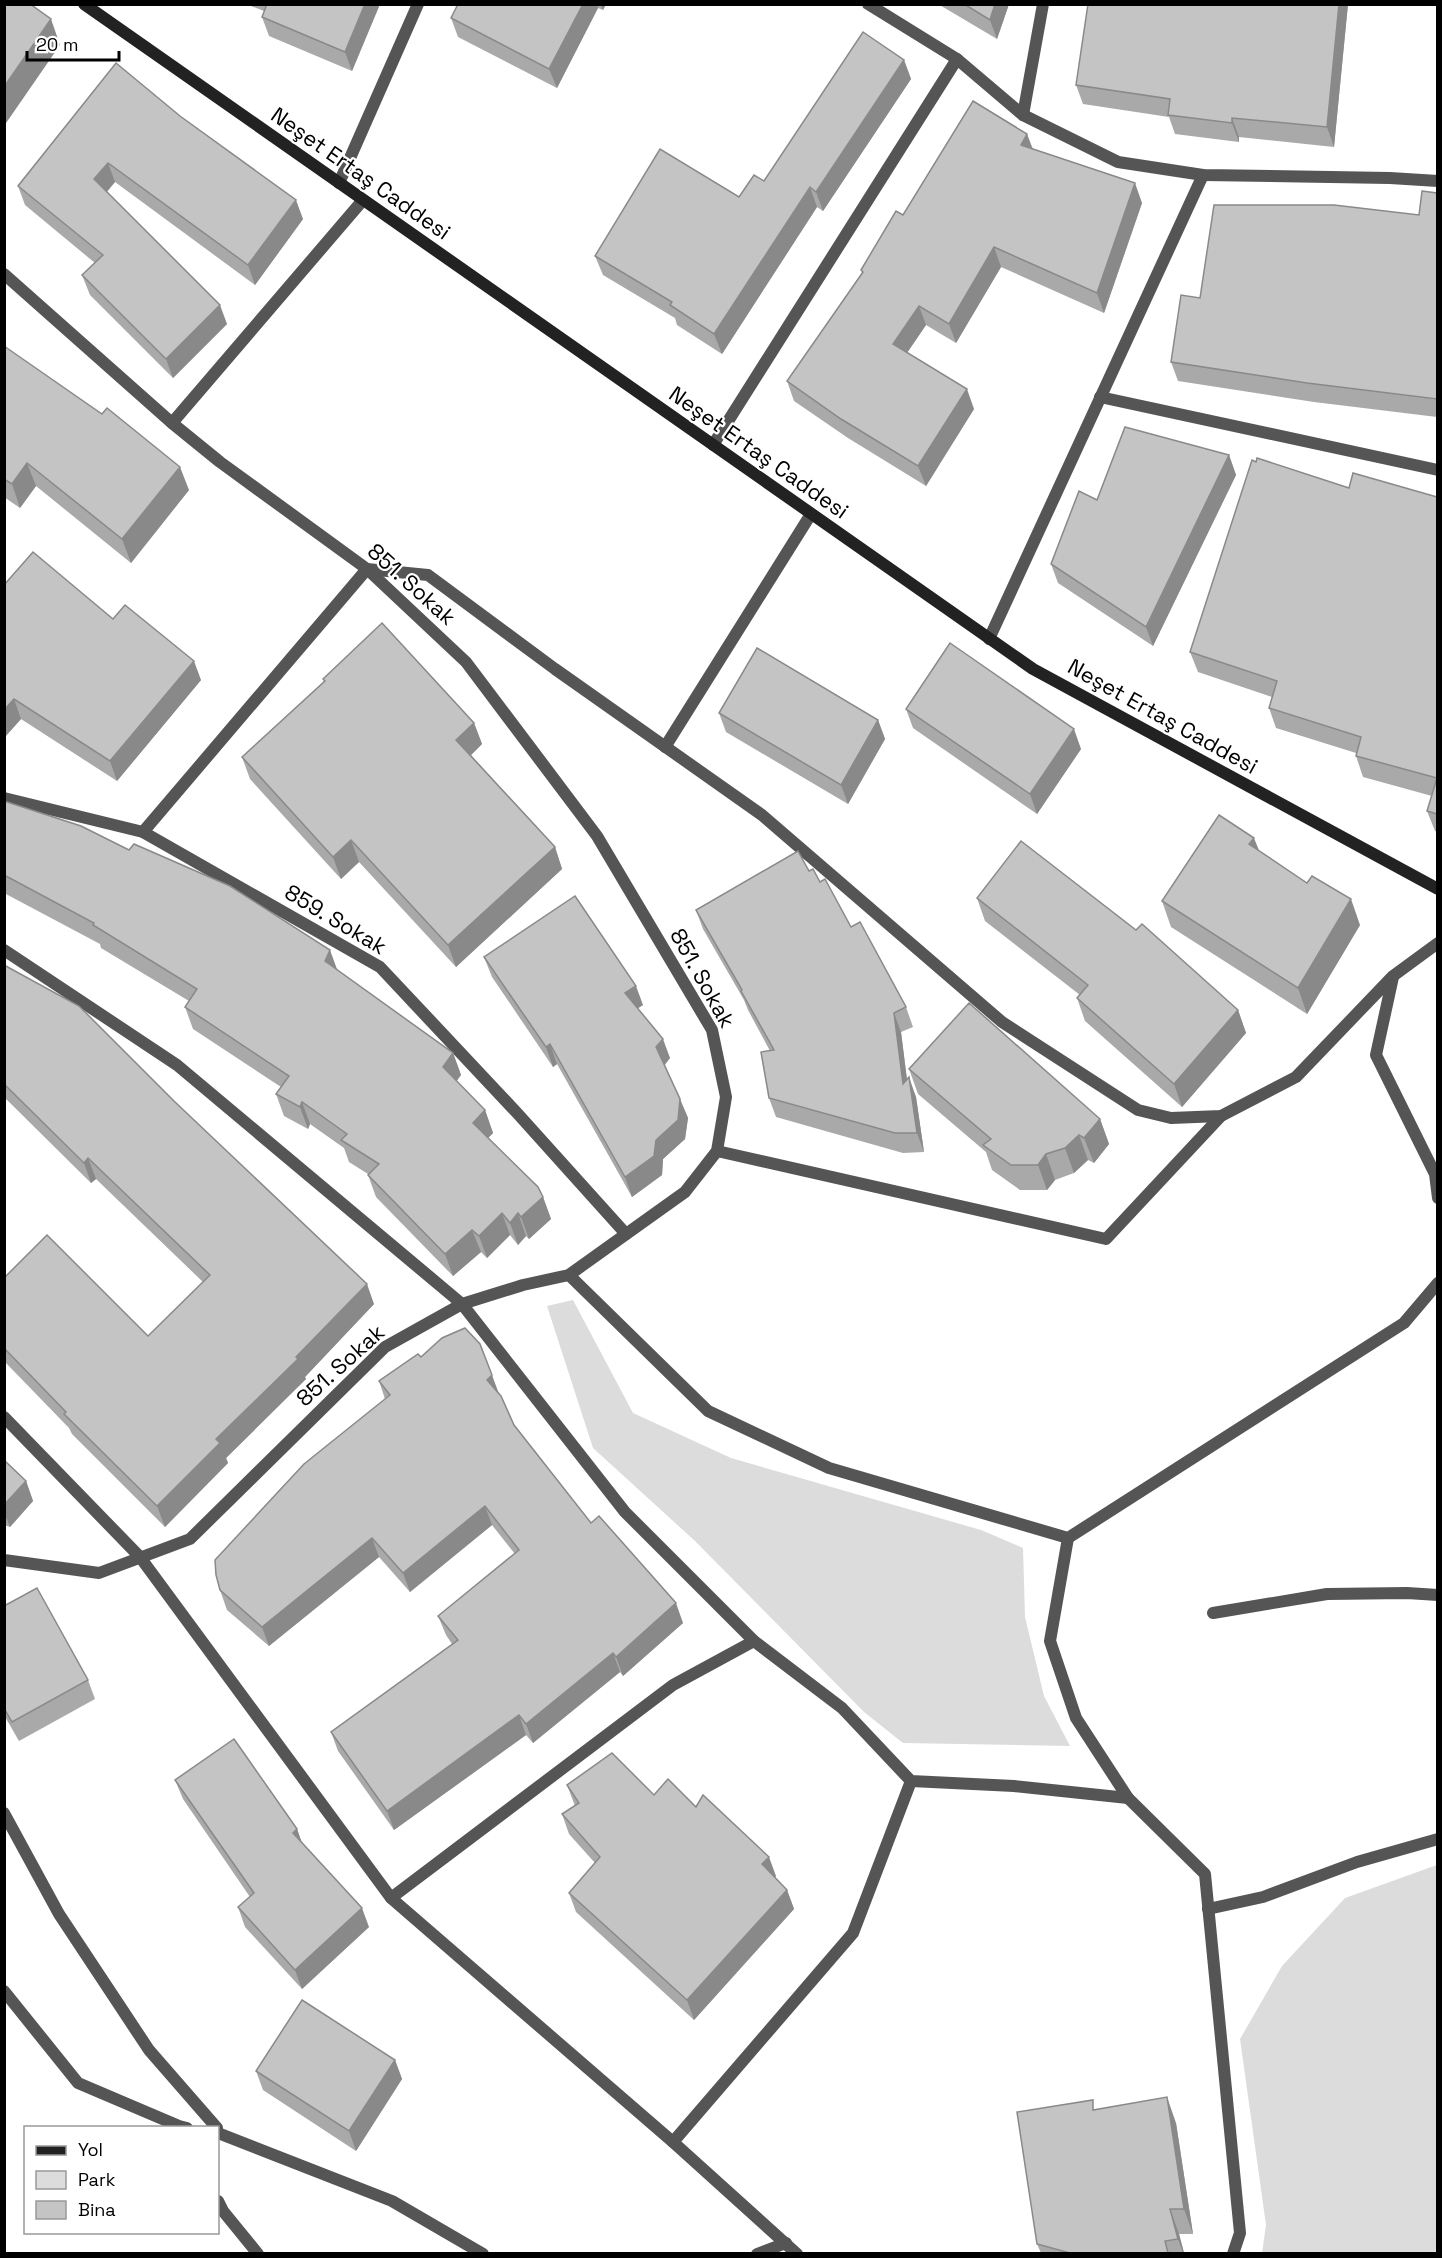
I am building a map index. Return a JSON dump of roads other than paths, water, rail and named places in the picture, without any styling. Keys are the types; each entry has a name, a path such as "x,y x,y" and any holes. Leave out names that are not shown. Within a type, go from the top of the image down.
{"main road":[{"name":"Neşet Ertaş Caddesi","path":"84,4 1033,669 1437,889"}],"street":[{"path":"339,183 418,4"},
{"path":"868,4 957,59 1023,115 1118,162 1203,175 1437,181"},
{"path":"1023,115 1043,4"},
{"path":"713,445 957,59"},
{"path":"989,639 1203,175"},
{"path":"172,423 363,200"},
{"name":"851. Sokak","path":"4,274 172,423 220,462 367,569 466,662 603,846 712,1029 726,1097 717,1151 685,1192 569,1275 523,1285 462,1305 385,1347 190,1539 99,1573 4,1560"},
{"path":"1100,397 1437,470"},
{"path":"665,747 811,514"},
{"path":"143,832 367,569 428,575 762,815 1002,1022 1138,1110 1171,1118 1221,1116"},
{"name":"859. Sokak","path":"4,798 143,832 380,967 518,1114 626,1234"},
{"path":"717,1151 1106,1239 1221,1116 1296,1077 1394,976 1437,943"},
{"path":"4,950 177,1065 462,1305 625,1512 754,1641 842,1708 912,1781 1014,1786 1128,1798"},
{"path":"1394,976 1376,1055 1435,1174 1437,1198"},
{"path":"569,1275 708,1411 829,1467 1068,1538"},
{"path":"1233,2253 1240,2233 1205,1874 1128,1798 1076,1718 1050,1641 1068,1538 1404,1323 1437,1283"},
{"path":"4,1418 140,1557 391,1898 673,2142 797,2253"},
{"path":"1213,1613 1327,1594 1437,1595"},
{"path":"391,1898 673,1685 754,1641"},
{"path":"673,2142 852,1934 912,1781"},
{"path":"4,1813 59,1914 149,2050 215,2126"},
{"path":"1208,1909 1263,1897 1358,1862 1437,1839"},
{"path":"4,1991 78,2083 180,2126"},
{"path":"219,2130 392,2201 483,2253"},
{"path":"219,2203 258,2253"},
{"path":"757,2253 786,2243"}]}
